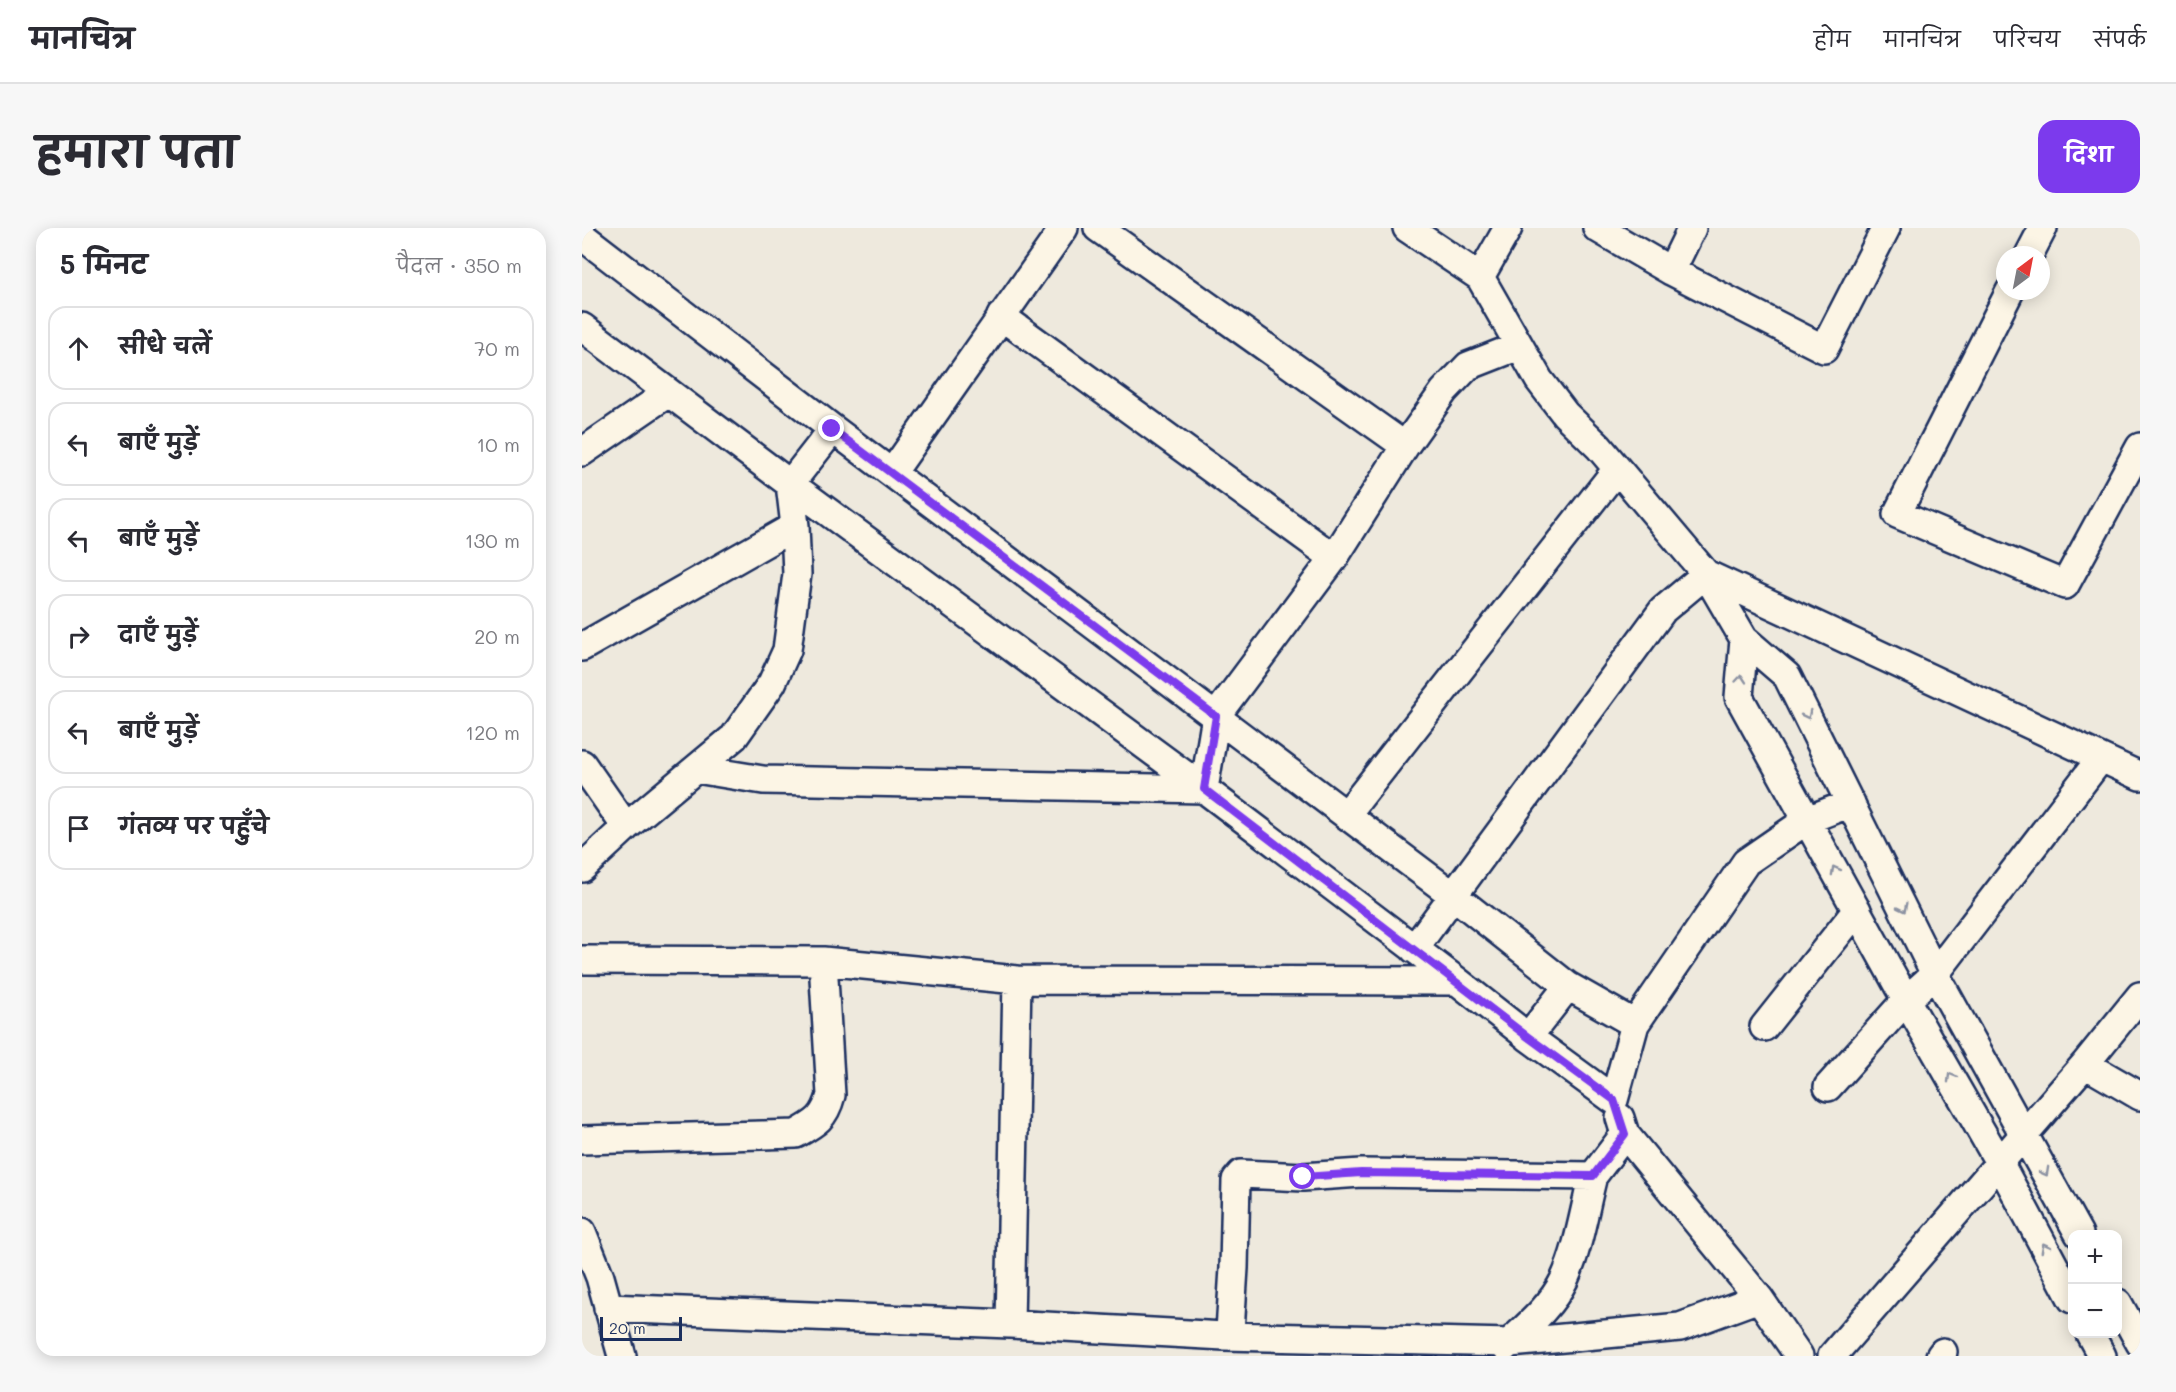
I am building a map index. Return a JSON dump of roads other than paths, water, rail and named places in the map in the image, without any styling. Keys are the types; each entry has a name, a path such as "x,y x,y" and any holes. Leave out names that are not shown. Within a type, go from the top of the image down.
{"street":[{"path":"891,473 1064,228"},
{"path":"1098,228 1405,446"},
{"path":"1407,228 1480,277 1539,380 1565,414 1599,447 1706,573 1744,639 1787,676 1935,974 2077,1230"},
{"path":"1480,277 1508,228"},
{"path":"1597,228 1671,271 1824,349 1886,228"},
{"path":"1671,271 1692,228"},
{"path":"2034,246 2043,228"},
{"path":"582,236 832,429 1454,896 1568,986 1635,1024"},
{"path":"2005,300 1897,514 2065,585 2140,449"},
{"path":"1001,316 1334,558"},
{"path":"582,327 790,484 1204,789 1614,1100"},
{"path":"1204,789 1216,716 1334,558 1405,446 1444,391 1468,366 1519,346"},
{"path":"582,452 668,393"},
{"path":"582,868 626,827 734,737 772,683 787,650 797,574 790,484 832,429"},
{"path":"1346,815 1617,469"},
{"path":"582,647 795,526"},
{"path":"1706,573 2140,776"},
{"path":"1414,949 1664,610 1706,573"},
{"path":"1744,639 1739,697 1906,1000 2000,1162 2068,1290"},
{"path":"1828,1087 1906,1000 1935,974 2101,758"},
{"path":"582,764 626,827"},
{"path":"696,769 774,780 1204,789"},
{"path":"1790,1352 1759,1298 1625,1134 1614,1100 1635,1024 1746,862 1807,820 1851,803"},
{"path":"1764,1027 1857,910"},
{"path":"582,960 824,961 1017,980 1456,981"},
{"path":"582,1140 796,1134 816,1123 827,1110 831,1095 824,961"},
{"path":"1010,1324 1017,980"},
{"path":"1528,1037 1568,986"},
{"path":"1832,1356 2085,1064 2140,996"},
{"path":"2085,1064 2140,1096"},
{"path":"1503,1349 1541,1312 1564,1280 1593,1176 1625,1134"},
{"path":"1224,1336 1230,1331 1236,1180 1241,1174 1303,1177 1361,1173 1593,1176"},
{"path":"582,1233 600,1278 622,1356"},
{"path":"608,1308 1010,1324 1503,1349 1680,1327 1759,1298"},
{"path":"2122,1310 2140,1343"},
{"path":"2092,1338 2102,1356"}]}
